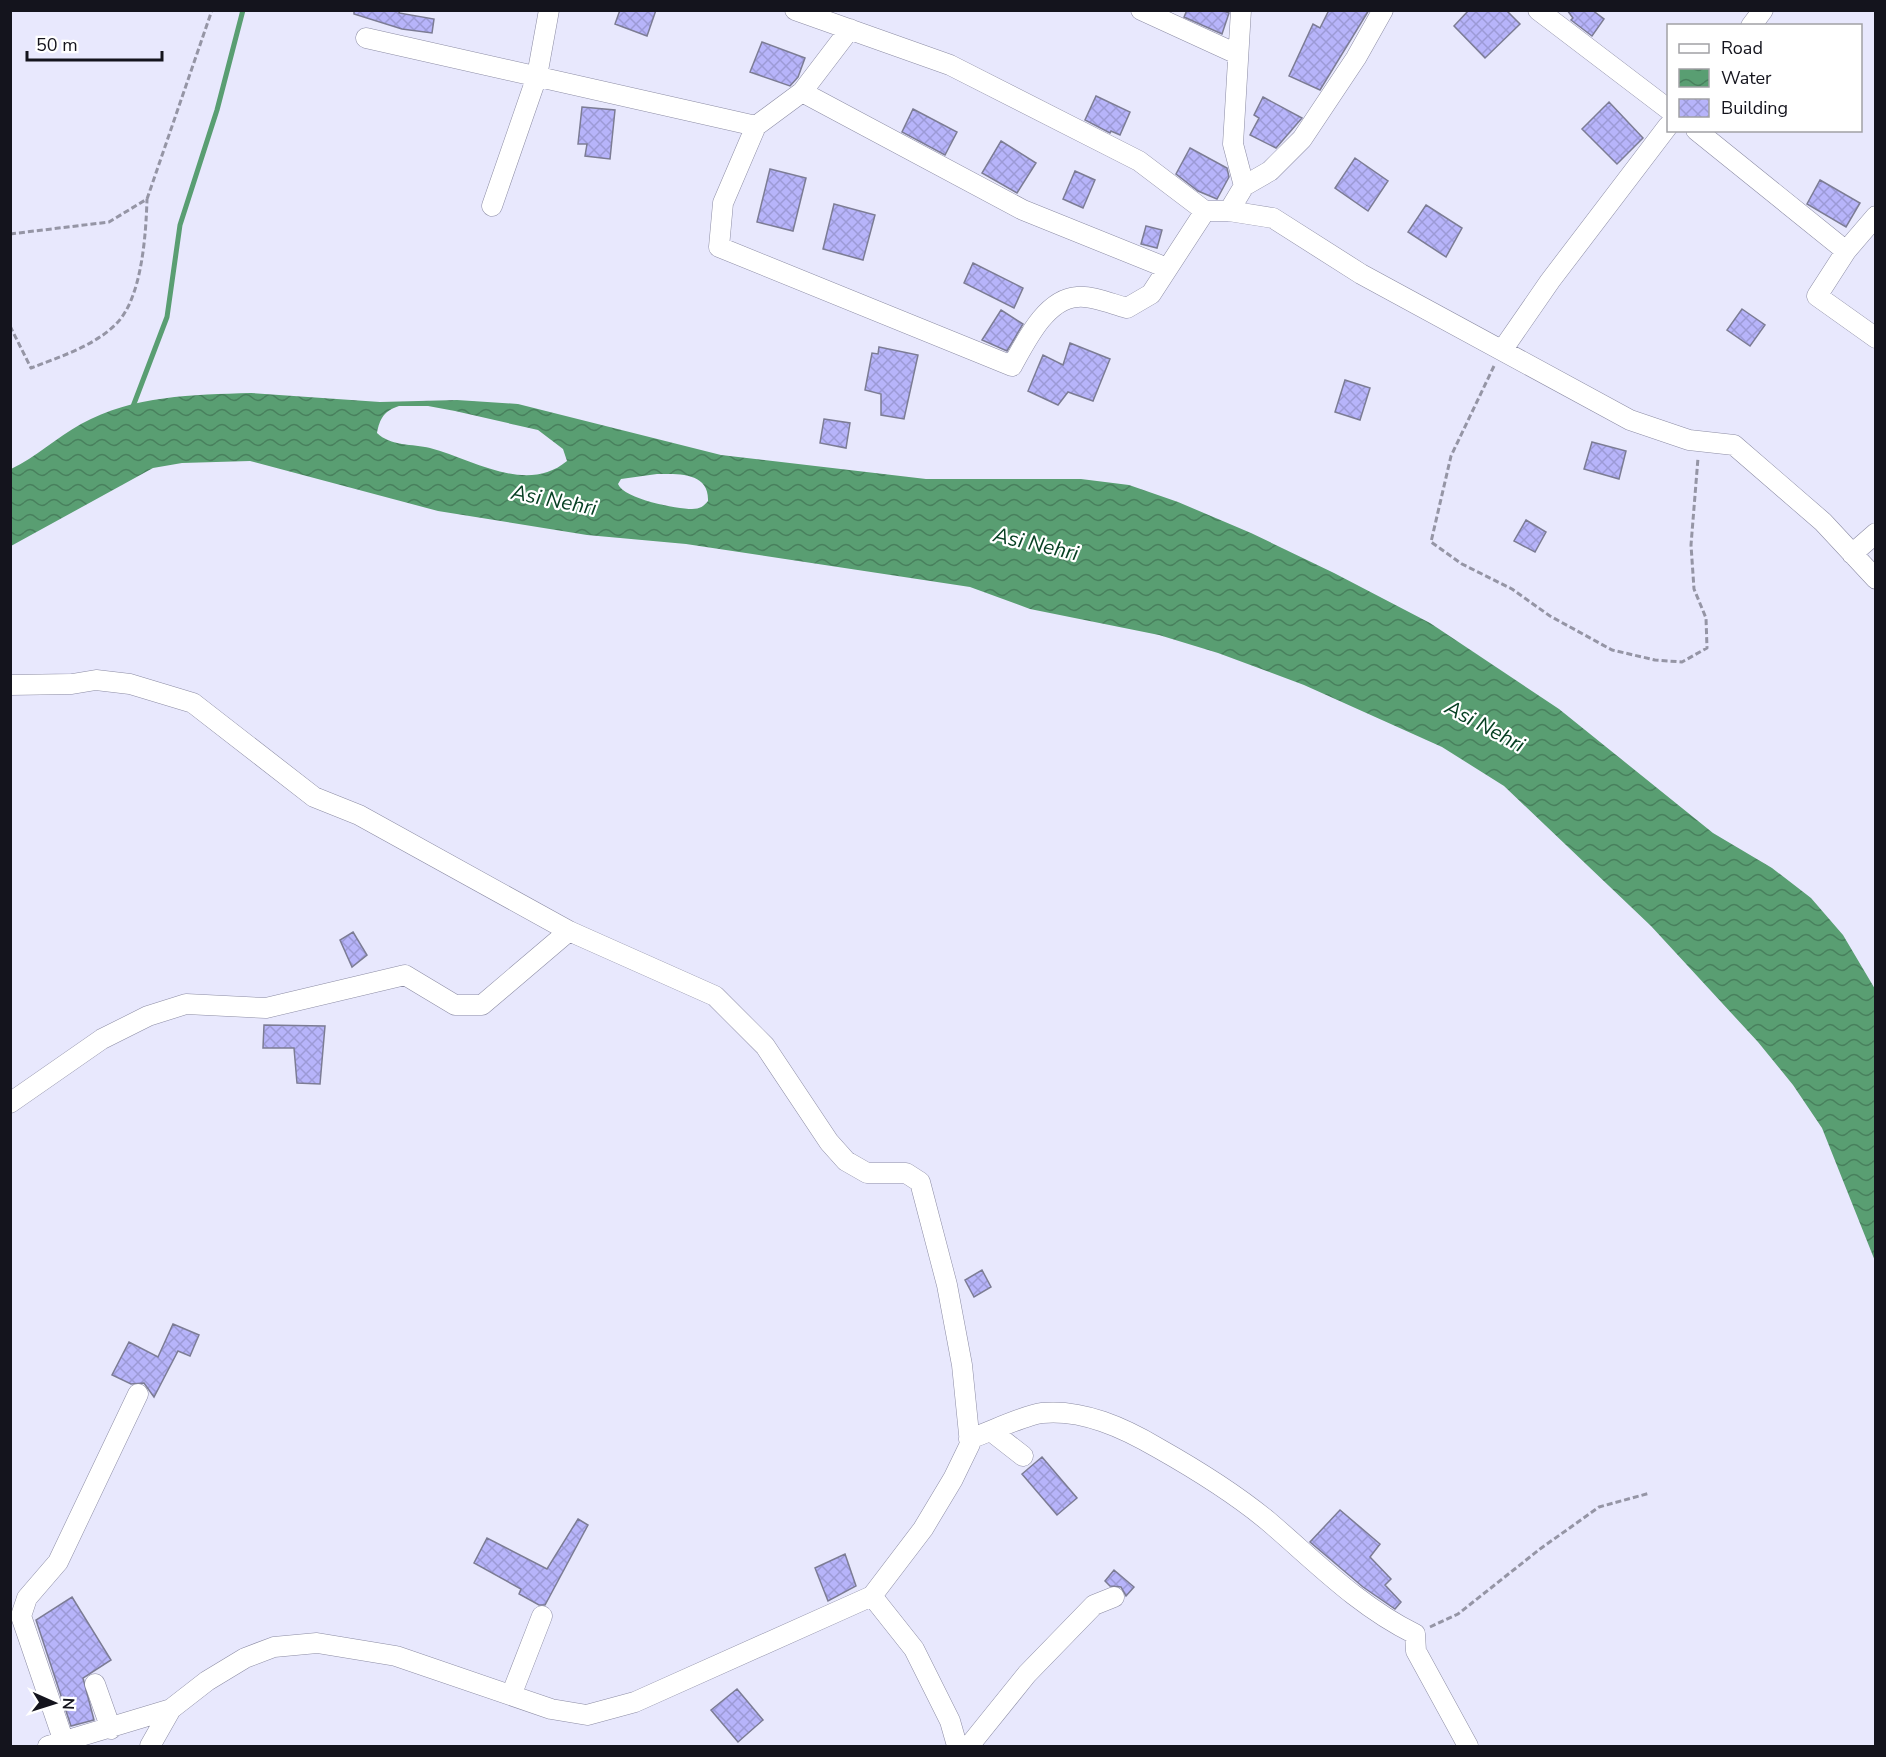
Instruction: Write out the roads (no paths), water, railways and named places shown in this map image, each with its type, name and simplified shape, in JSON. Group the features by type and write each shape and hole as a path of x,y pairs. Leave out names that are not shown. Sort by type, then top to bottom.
{"street":[{"path":"492,206 537,76 549,10"},
{"path":"795,10 825,14 850,29 950,64 1139,161 1204,211 1229,211 1273,218 1361,274 1503,349 1630,420 1698,441 1734,445 1783,485 1875,579"},
{"path":"1141,10 1237,54"},
{"path":"1241,10 1233,144 1244,186"},
{"path":"1229,211 1244,186 1270,171 1302,139 1356,58 1383,10"},
{"path":"1538,10 1667,108"},
{"path":"1752,24 1763,10"},
{"path":"850,29 802,92 756,126 723,203 720,247 1012,366 1028,338 1059,301 1078,296 1127,308 1151,294 1204,211"},
{"path":"366,38 756,126"},
{"path":"802,92 1023,210 1167,268"},
{"path":"1503,349 1550,281 1667,127"},
{"path":"1698,132 1846,252"},
{"path":"1875,216 1846,252 1817,296 1875,338"},
{"path":"1852,554 1875,533"},
{"path":"10,685 72,684 96,680 130,684 193,703 314,797 359,815 569,931 715,996 765,1046 829,1142 846,1161 867,1173 906,1173 920,1182 947,1285 962,1365 969,1439 956,1473 923,1529 872,1596 635,1702 587,1715 551,1709 512,1693 396,1656 317,1643 274,1647 245,1658 207,1681 171,1709 56,1744 21,1616 27,1598 58,1562 138,1394"},
{"path":"10,1103 102,1039 148,1016 186,1004 266,1008 405,975 455,1005 482,1005 569,931"},
{"path":"969,1439 1041,1413 1089,1417 1121,1427 1216,1480 1267,1520 1349,1594 1415,1634 1416,1651 1468,1746"},
{"path":"992,1431 1023,1456"},
{"path":"872,1596 914,1649 950,1721 956,1742 962,1746"},
{"path":"969,1746 1027,1674 1087,1612 1094,1605 1114,1597"},
{"path":"512,1693 542,1616"},
{"path":"95,1683 111,1729"},
{"path":"150,1746 171,1709"}],"water":[{"name":"Asi Nehri","path":"251,393 380,402 457,400 518,404 721,455 926,479 1081,479 1129,485 1178,502 1251,533 1430,623 1559,709 1713,833 1772,868 1811,898 1843,935 1875,989 1875,1261 1822,1128 1793,1085 1758,1042 1651,926 1504,786 1442,747 1304,685 1218,653 1159,635 1030,609 970,587 686,544 587,535 438,511 250,461 182,463 153,468 11,546 11,469 63,435 101,414 143,402 185,396","holes":["399,406 428,406 538,430 563,449 567,461 551,471 534,475 517,475 481,466 430,448 388,440 377,433 380,423 386,413","657,474 683,475 698,480 704,485 708,501 703,506 692,509 675,507 640,499 622,489 618,484 621,479"]}],"waterway":[{"path":"132,409 167,317 180,225 217,110 243,10"}]}
